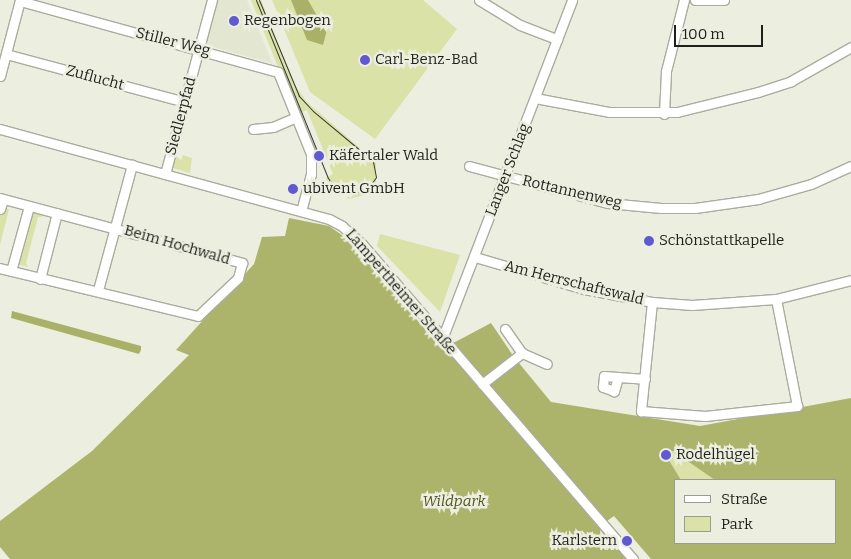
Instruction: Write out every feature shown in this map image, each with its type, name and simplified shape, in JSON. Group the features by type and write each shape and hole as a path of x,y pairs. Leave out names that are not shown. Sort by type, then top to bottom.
{"street":[{"name":"Stiller Weg","path":"20,0 278,72 313,165 302,211"},
{"path":"0,76 20,0"},
{"name":"Siedlerpfad","path":"165,174 212,0"},
{"path":"479,0 520,25 557,39"},
{"name":"Langer Schlag","path":"442,339 572,0"},
{"path":"664,114 666,71 684,0"},
{"path":"695,0 724,0"},
{"path":"535,98 606,112 664,114 758,92 826,64 851,47"},
{"name":"Zuflucht","path":"6,54 185,102"},
{"path":"252,129 273,127 296,117"},
{"name":"Lampertheimer Straße","path":"0,129 302,211 329,219 351,232 633,559"},
{"name":"Beim Hochwald","path":"114,228 242,263 238,278 198,316 98,290 114,228 132,164"},
{"name":"Rottannenweg","path":"468,166 608,203 694,208 758,200 811,184 851,166"},
{"path":"0,208 2,198 114,228"},
{"path":"11,271 29,206"},
{"path":"40,279 58,214"},
{"name":"Am Herrschaftswald","path":"475,257 584,289 652,302 726,304 776,299 851,280"},
{"path":"0,268 81,290 98,290"},
{"path":"652,302 641,411 705,416 798,406 776,299"},
{"path":"505,329 522,353 547,364"},
{"path":"482,384 522,353"},
{"path":"618,377 645,379"}],"shaded area":[{"name":"Regenbogen","path":"218,0 247,0 272,63 206,45"},
{"path":"291,0 308,0 316,14 328,26 323,45 307,40"},
{"path":"12,311 141,346 141,350 139,354 11,318"}],"green space":[{"path":"251,0 261,0 295,85 307,102 376,162 376,183 364,195 349,199 330,187 326,178 333,174 307,110 297,114"},
{"name":"Carl-Benz-Bad","path":"272,0 423,0 457,29 375,139 310,92"},
{"path":"173,154 181,160 183,155 192,158 190,173 170,167"},
{"path":"2,207 9,209 0,245 0,215"},
{"path":"32,211 43,214 42,217 38,217 26,263 28,267 17,264"},
{"name":"Wildpark","path":"289,218 329,226 349,240 442,349 491,323 514,357 551,402 700,426 851,398 851,559 651,559 614,516 604,523 633,559 10,559 0,547 0,521 92,451 189,355 176,350 254,264 262,237 285,236"},
{"path":"380,234 460,255 440,312 377,246"},
{"path":"673,451 711,475 714,479 680,479 667,457"}],"tram line":[{"path":"256,0 328,178 335,188 345,194 366,191 376,177 373,161 313,111 299,96 259,0"}],"place":[{"name":"Regenbogen","path":"234,21"},
{"name":"Carl-Benz-Bad","path":"365,60"},
{"name":"Käfertaler Wald","path":"319,156"},
{"name":"ubivent GmbH","path":"293,189"},
{"name":"Schönstattkapelle","path":"649,241"},
{"name":"Rodelhügel","path":"666,455"},
{"name":"Karlstern","path":"627,541"}]}
